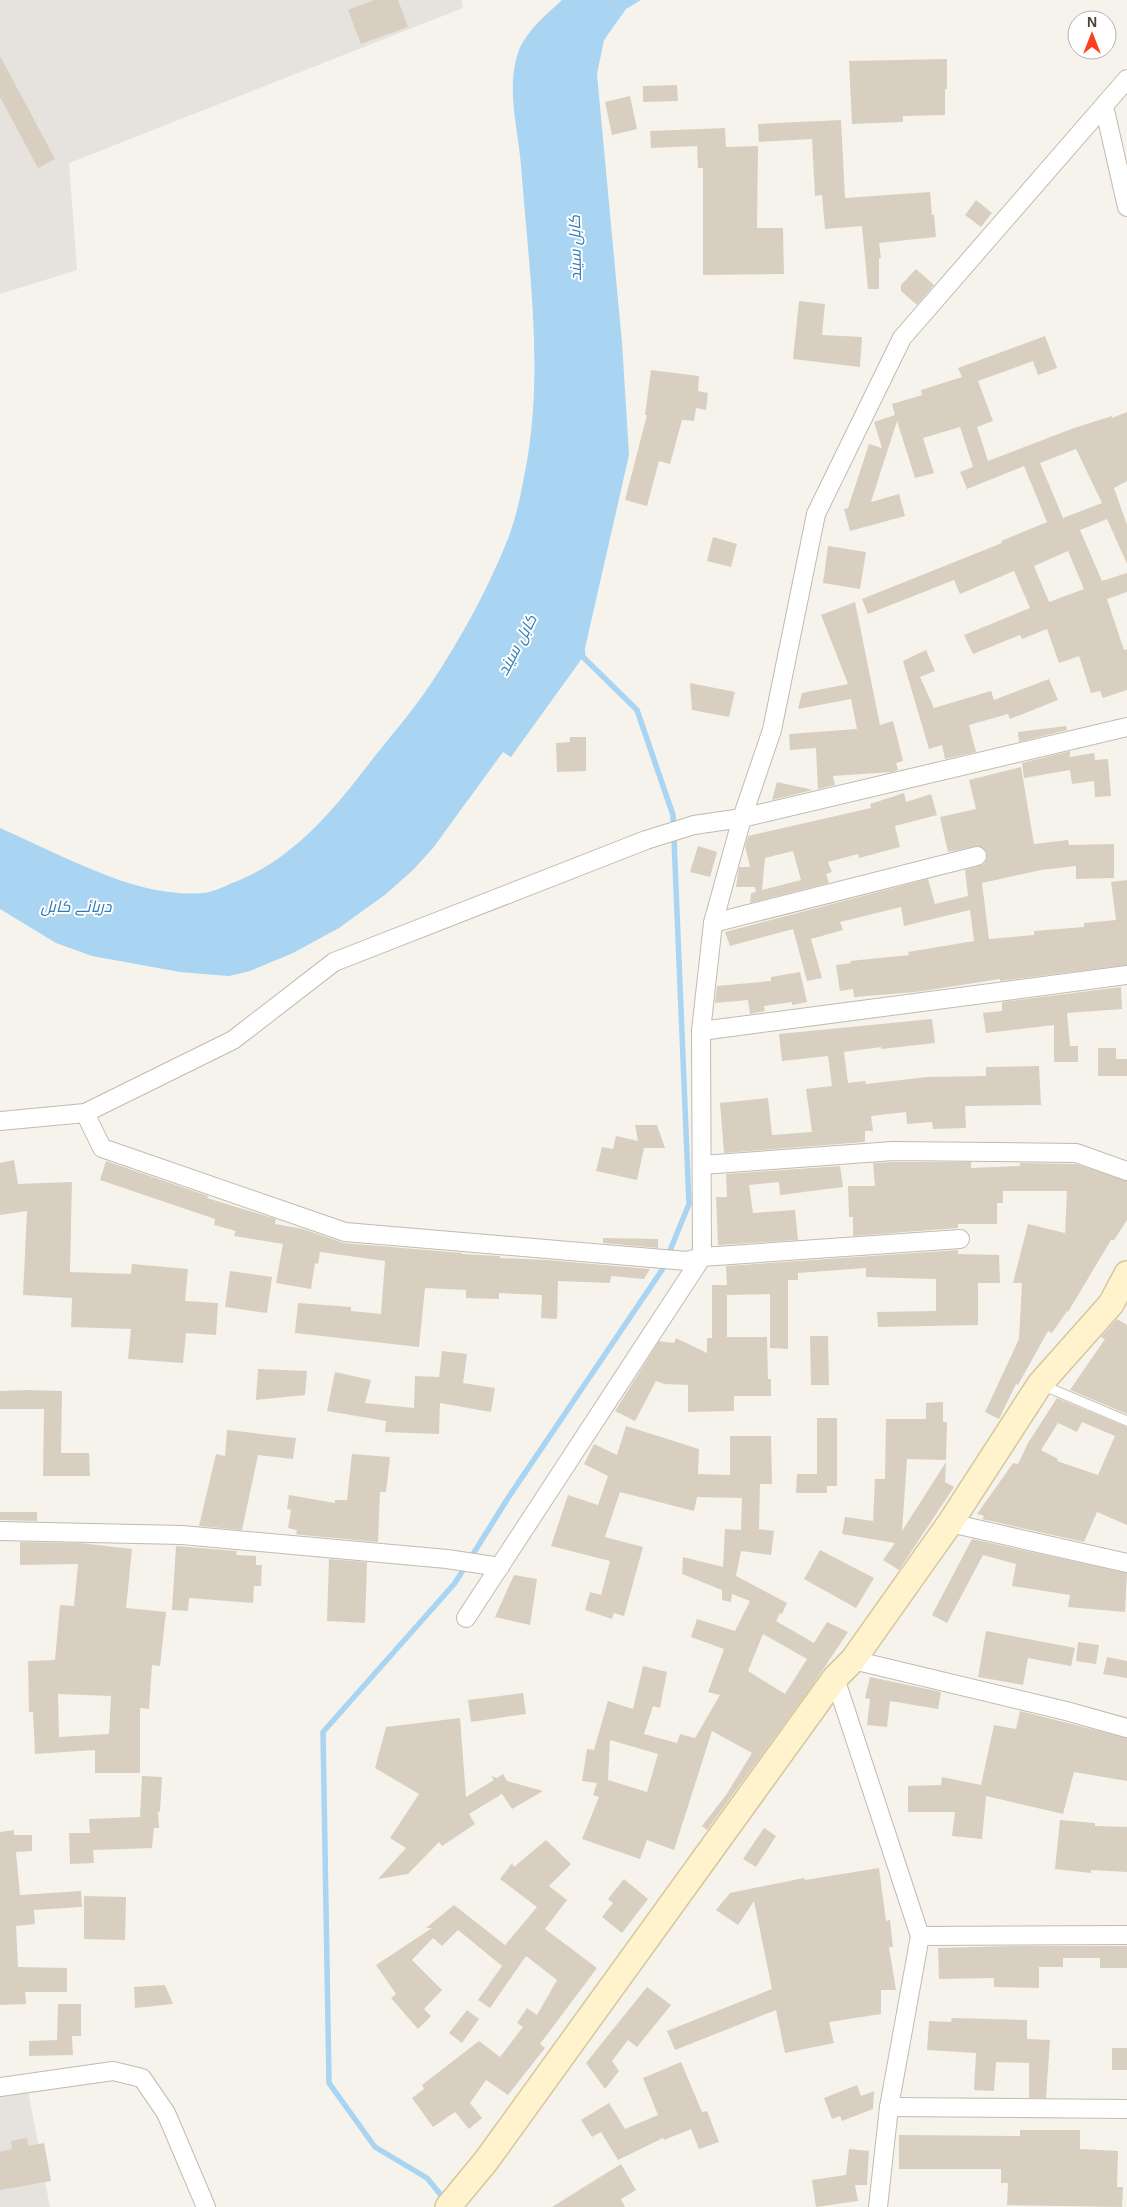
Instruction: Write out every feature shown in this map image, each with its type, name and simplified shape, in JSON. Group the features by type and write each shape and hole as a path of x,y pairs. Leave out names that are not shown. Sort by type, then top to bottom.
{"street":[{"path":"466,1618 695,1259 702,1165 701,1031 713,923 742,818 772,730 816,514 902,338 1127,79"},
{"path":"1104,106 1127,207"},
{"path":"0,1121 85,1113 233,1040 334,962 646,840 694,825 742,818 1127,727"},
{"path":"713,923 977,856"},
{"path":"701,1031 1127,975"},
{"path":"85,1113 102,1148 345,1232 661,1259 695,1259 960,1239"},
{"path":"702,1165 893,1151 1076,1153 1127,1171"},
{"path":"448,2207 486,2161 835,1678 853,1660 950,1523 1040,1384 1119,1306 1127,1274"},
{"path":"950,1523 1127,1563"},
{"path":"0,1531 182,1535 447,1559 500,1567"},
{"path":"853,1660 1066,1711 1127,1728"},
{"path":"835,1678 920,1936 888,2107 878,2207"},
{"path":"920,1936 1127,1935"},
{"path":"0,2087 113,2071 142,2078 166,2113 206,2207"},
{"path":"888,2107 1127,2109"}],"lane":[{"path":"1040,1384 1127,1420"}],"shaded area":[{"path":"0,0 462,0 463,8 69,163 77,270 0,294"},
{"path":"28,2090 50,2207 0,2207 0,2096"}],"water":[{"path":"562,0 641,0 626,9 604,40 597,74 622,343 629,455 583,657 511,757 503,752 433,848 413,870 386,894 339,928 293,953 250,971 229,976 180,972 92,956 56,943 0,909 0,828 106,875 153,889 188,894 209,892 253,874 291,849 339,801 423,695 452,651 472,615 499,560 514,520 528,455 532,419 534,383 533,310 521,165 514,109 513,80 515,66 521,45 537,24"}],"building":[{"path":"374,0 398,0 408,27 361,44 348,10"},
{"path":"0,56 55,159 38,168 0,97"},
{"path":"947,59 945,115 903,116 903,122 852,124 849,61"},
{"path":"677,85 678,101 643,102 643,86"},
{"path":"630,96 637,129 612,135 605,102"},
{"path":"841,120 845,198 930,192 936,237 879,243 881,258 879,258 879,289 868,289 862,226 825,229 822,195 815,196 812,139 759,142 758,124"},
{"path":"725,128 726,147 758,146 757,228 783,228 784,274 703,275 703,168 698,168 697,146 651,148 650,131"},
{"path":"976,200 992,213 981,227 965,215"},
{"path":"916,269 934,285 917,305 901,291 901,285"},
{"path":"799,301 825,304 822,335 862,337 860,367 793,359"},
{"path":"1045,336 1057,368 1038,375 1033,361 978,381 993,421 977,427 988,461 1074,428 1127,412 1127,481 1114,488 1127,525 1127,564 1107,519 1080,530 1102,581 1127,573 1127,592 1107,599 1124,650 1127,649 1127,690 1103,698 1100,691 1091,693 1079,656 1059,663 1047,629 1022,639 1020,635 973,654 964,635 1030,608 1014,571 960,594 954,580 868,614 862,599 1002,543 1001,541 1047,522 1024,466 967,489 960,472 973,467 960,427 923,438 934,473 915,478 897,421 871,502 899,494 905,516 850,531 844,509 848,508 869,444 882,448 874,422 895,415 892,404 922,395 921,390 962,377 958,368","holes":["1076,449 1102,503 1063,518 1040,463","1068,551 1084,589 1049,602 1034,566"]},
{"path":"651,370 699,376 698,391 708,393 706,410 696,408 694,421 682,420 670,464 659,461 647,506 625,500 647,415 645,415"},
{"path":"713,537 737,544 731,567 707,561"},
{"path":"828,546 866,552 860,589 823,583"},
{"path":"855,602 880,725 893,721 903,761 896,763 898,770 892,772 833,776 835,785 818,789 816,748 790,750 789,734 857,729 851,699 798,709 802,693 848,684 821,615"},
{"path":"926,650 935,671 920,677 934,708 991,691 994,700 1049,679 1058,700 1010,719 1008,714 969,725 976,752 945,759 942,745 929,749 903,661"},
{"path":"690,683 735,692 729,717 692,710"},
{"path":"1066,726 1067,730 1019,742 1018,732"},
{"path":"570,737 586,737 586,771 557,772 556,743 570,742"},
{"path":"1070,751 1070,757 1094,753 1095,760 1108,759 1111,796 1095,797 1094,781 1072,784 1070,770 1024,778 1022,763"},
{"path":"1021,767 1034,844 1068,840 1069,845 1114,844 1114,878 1076,879 1076,866 1041,870 982,883 989,939 1034,935 1034,931 1084,927 1084,923 1116,920 1111,882 1127,880 1127,965 1000,981 1000,979 916,992 854,997 853,989 840,991 836,965 851,963 850,961 909,955 908,952 974,941 970,910 904,926 901,907 840,922 843,930 811,939 822,978 807,981 793,929 730,946 725,932 928,879 935,904 968,896 965,870 984,864 987,859 987,853 979,846 948,852 940,817 976,809 969,780"},
{"path":"777,782 813,790 772,800"},
{"path":"904,793 906,802 931,794 937,815 895,826 900,847 859,858 858,854 828,862 832,872 826,874 829,883 750,903 751,893 756,892 755,887 736,887 739,867 750,867 745,846 748,836 871,808 870,804","holes":["793,851 801,880 762,890 765,858"]},
{"path":"698,846 717,852 710,877 690,872"},
{"path":"800,972 807,1002 792,1005 792,1002 764,1006 765,1011 750,1014 748,1000 715,1003 717,986 771,981 771,977"},
{"path":"1121,987 1122,1009 1067,1013 1070,1046 1078,1046 1078,1062 1054,1062 1054,1025 986,1033 983,1013 1002,1011 1002,1002"},
{"path":"932,1019 935,1043 844,1052 848,1083 865,1081 866,1084 927,1077 986,1076 986,1067 1039,1066 1041,1105 965,1106 966,1128 933,1129 932,1122 907,1124 906,1112 871,1116 873,1131 865,1131 865,1142 724,1153 720,1103 768,1098 772,1135 812,1132 806,1089 832,1086 828,1056 782,1061 779,1034"},
{"path":"1098,1048 1116,1048 1116,1059 1127,1059 1127,1076 1098,1076"},
{"path":"635,1125 657,1125 665,1148 644,1148 637,1180 596,1171 602,1147 613,1149 616,1136 638,1141"},
{"path":"14,1160 18,1184 72,1182 70,1272 131,1274 132,1264 188,1269 185,1301 218,1303 216,1335 186,1333 183,1363 128,1359 131,1329 71,1327 72,1298 23,1295 27,1211 0,1215 0,1163"},
{"path":"106,1161 208,1196 207,1198 276,1219 275,1224 303,1229 344,1243 500,1256 500,1258 650,1269 644,1279 611,1276 610,1283 558,1281 557,1319 541,1318 542,1295 499,1293 499,1299 466,1298 466,1290 425,1288 419,1347 295,1333 298,1303 351,1307 351,1311 381,1314 385,1261 320,1252 318,1264 315,1263 311,1289 276,1283 283,1244 234,1236 236,1231 214,1225 215,1219 100,1180"},
{"path":"971,1162 971,1168 1020,1166 1020,1163 1076,1164 1127,1181 1127,1220 1114,1240 1111,1240 1068,1312 1052,1333 1048,1331 1018,1385 1016,1384 999,1419 985,1412 1019,1339 1022,1283 1013,1283 1028,1224 1065,1233 1067,1191 1003,1191 1003,1203 997,1203 997,1224 958,1224 958,1228 853,1236 853,1217 849,1217 848,1186 875,1186 873,1163"},
{"path":"840,1166 843,1187 780,1195 779,1182 749,1185 753,1213 795,1210 798,1240 718,1245 716,1197 727,1197 726,1174"},
{"path":"603,1238 658,1239 658,1248 603,1243"},
{"path":"958,1250 958,1254 999,1255 1000,1283 978,1283 978,1325 878,1327 877,1312 936,1311 936,1279 866,1277 866,1268 798,1273 798,1280 788,1280 788,1349 770,1348 770,1294 727,1295 727,1337 767,1337 768,1379 771,1379 771,1396 734,1396 734,1411 688,1412 688,1385 664,1384 656,1381 635,1421 615,1411 659,1341 674,1343 676,1338 707,1353 707,1338 712,1338 712,1285 727,1285 726,1266"},
{"path":"230,1271 272,1277 267,1313 225,1307"},
{"path":"1117,1319 1127,1325 1127,1414 1070,1390 1105,1339 1101,1337"},
{"path":"810,1336 828,1336 829,1385 811,1385"},
{"path":"442,1351 467,1354 463,1383 495,1388 491,1412 440,1403 439,1434 385,1432 386,1421 327,1411 335,1372 371,1380 365,1403 414,1408 415,1376 439,1377"},
{"path":"258,1369 307,1371 305,1395 256,1400"},
{"path":"0,1391 62,1391 61,1453 89,1453 90,1476 43,1476 44,1409 0,1409"},
{"path":"1057,1398 1127,1427 1127,1525 1097,1512 1084,1542 982,1519 984,1516 977,1514 1013,1463 1018,1464 1028,1443","holes":["1082,1422 1115,1436 1098,1475 1057,1461 1058,1459 1041,1450 1058,1423 1077,1432"]},
{"path":"943,1402 943,1422 947,1422 946,1460 907,1459 902,1531 946,1462 945,1482 954,1487 899,1570 883,1560 895,1543 842,1534 845,1517 873,1521 875,1479 885,1479 886,1419 926,1419 926,1403"},
{"path":"817,1418 837,1418 837,1486 827,1486 827,1493 796,1493 797,1474 817,1474"},
{"path":"626,1426 699,1449 698,1474 730,1475 730,1436 771,1436 772,1484 760,1484 759,1529 774,1531 771,1555 741,1551 736,1576 787,1603 776,1621 814,1643 827,1622 848,1632 812,1686 707,1830 702,1826 726,1795 752,1753 712,1731 674,1850 647,1840 640,1859 582,1839 599,1797 593,1795 597,1783 582,1781 587,1749 594,1750 608,1701 633,1709 643,1666 667,1672 660,1708 653,1706 644,1734 677,1743 680,1734 695,1738 720,1695 708,1692 724,1649 691,1637 697,1619 735,1631 750,1601 732,1594 731,1602 722,1600 722,1590 682,1574 683,1557 723,1567 725,1529 741,1530 742,1498 697,1497 694,1511 620,1492 605,1537 643,1547 624,1616 614,1613 612,1619 585,1610 590,1592 601,1595 610,1561 551,1546 568,1495 598,1505 608,1476 584,1464 594,1444 617,1455","holes":["763,1634 807,1659 785,1694 748,1671","610,1740 658,1754 647,1792 608,1780"]},
{"path":"227,1430 296,1438 293,1459 258,1455 242,1530 199,1526 216,1454 225,1456"},
{"path":"352,1454 390,1457 386,1492 380,1492 378,1542 302,1535 296,1534 297,1530 288,1528 291,1510 287,1509 289,1495 335,1503 335,1500 347,1500"},
{"path":"0,1512 37,1512 37,1521 0,1520"},
{"path":"972,1539 1127,1573 1125,1612 1068,1607 1070,1595 1012,1586 1016,1564 983,1555 947,1623 932,1615"},
{"path":"20,1542 80,1543 132,1549 126,1608 166,1612 160,1666 152,1665 149,1709 140,1708 140,1773 95,1773 95,1750 35,1754 33,1712 29,1712 28,1661 55,1660 60,1605 74,1606 78,1564 20,1565","holes":["58,1694 111,1696 109,1734 59,1737"]},
{"path":"176,1546 237,1551 236,1555 256,1556 256,1565 262,1565 261,1586 254,1586 253,1603 189,1598 188,1611 172,1610"},
{"path":"820,1550 874,1578 856,1608 804,1579"},
{"path":"329,1559 367,1562 365,1623 327,1621"},
{"path":"514,1575 537,1579 530,1625 495,1617"},
{"path":"986,1631 1075,1648 1071,1666 1028,1658 1023,1685 978,1677"},
{"path":"1078,1642 1099,1645 1096,1664 1076,1661"},
{"path":"1107,1657 1127,1661 1127,1678 1103,1674"},
{"path":"870,1677 941,1692 938,1709 890,1701 887,1727 867,1725 870,1699 865,1698"},
{"path":"523,1693 526,1714 471,1722 468,1700"},
{"path":"1020,1711 1127,1738 1127,1781 1074,1772 1063,1814 986,1796 982,1839 952,1836 955,1812 908,1812 908,1786 941,1785 942,1777 981,1785 994,1725 1016,1729"},
{"path":"460,1718 466,1797 494,1780 491,1776 497,1778 503,1774 507,1781 543,1791 512,1809 502,1794 469,1814 475,1824 442,1846 439,1842 408,1874 378,1879 406,1848 390,1838 419,1794 375,1768 386,1727"},
{"path":"142,1776 162,1777 160,1812 158,1811 159,1828 154,1828 152,1848 93,1850 94,1863 70,1864 69,1833 90,1833 89,1819 140,1817"},
{"path":"1060,1820 1095,1823 1095,1826 1127,1827 1127,1872 1091,1870 1091,1873 1055,1869"},
{"path":"764,1828 776,1836 756,1867 743,1859"},
{"path":"14,1830 14,1835 32,1835 32,1851 16,1852 20,1895 81,1891 82,1907 34,1910 35,1924 16,1926 18,1967 67,1968 67,1992 25,1992 26,2004 0,2005 0,1832"},
{"path":"546,1840 571,1864 549,1886 567,1900 545,1929 597,1968 540,2044 545,2048 508,2095 486,2080 470,2103 482,2118 469,2129 455,2112 433,2127 412,2098 424,2089 422,2085 479,2041 500,2057 523,2027 517,2023 527,2008 537,2015 557,1980 526,1956 490,2008 478,2000 502,1966 458,1930 442,1946 433,1938 412,1960 442,1990 424,2009 431,2016 418,2029 391,1998 396,1994 376,1965 432,1928 426,1928 454,1905 505,1945 537,1907 500,1879 512,1863 514,1867"},
{"path":"879,1868 886,1921 890,1920 893,1947 889,1947 896,1990 881,1990 881,2014 829,2022 834,2043 785,2053 776,2010 675,2050 667,2031 772,1989 754,1901 738,1925 716,1910 730,1893 804,1878 805,1880"},
{"path":"624,1879 648,1899 622,1933 602,1917 613,1903 608,1899"},
{"path":"84,1896 126,1897 125,1940 84,1939"},
{"path":"1127,1946 1127,1968 1100,1968 1100,1958 1063,1958 1063,1967 1039,1967 1039,1988 994,1987 994,1978 939,1979 938,1948"},
{"path":"165,1985 173,2004 135,2008 134,1987"},
{"path":"647,1987 671,2005 637,2047 628,2040 612,2061 619,2071 605,2089 586,2063"},
{"path":"58,2004 81,2004 81,2036 72,2036 73,2055 29,2056 29,2041 57,2040"},
{"path":"467,2010 479,2019 462,2043 449,2033"},
{"path":"952,2018 1027,2020 1027,2039 1050,2040 1046,2098 1029,2098 1029,2063 996,2062 994,2091 974,2090 976,2053 927,2050 929,2021 951,2022"},
{"path":"1112,2048 1127,2048 1127,2070 1112,2070"},
{"path":"681,2062 702,2112 707,2111 719,2142 699,2149 691,2129 664,2140 663,2138 618,2160 601,2132 592,2137 581,2120 609,2103 625,2129 658,2115 643,2078"},
{"path":"857,2085 861,2096 874,2091 873,2109 842,2121 840,2116 832,2119 824,2098"},
{"path":"1020,2130 1080,2130 1080,2149 1118,2151 1117,2187 1123,2187 1122,2207 1007,2205 1008,2183 1001,2183 1001,2169 899,2169 899,2135 1020,2136"},
{"path":"27,2138 28,2146 44,2143 51,2181 0,2190 0,2152 12,2149 11,2141"},
{"path":"849,2149 869,2151 867,2185 855,2185 858,2201 816,2207 812,2180 846,2175"},
{"path":"621,2164 636,2190 621,2199 625,2207 552,2207"}],"waterway":[{"path":"445,2200 427,2178 375,2147 329,2083 323,1732 455,1583 508,1498 662,1270 689,1204 673,815 637,710 583,657 582,651"}],"water label":[{"name":"کابل سيند","path":"575,248"},
{"name":"کابل سيند","path":"517,645"},
{"name":"دریائے کابل","path":"76,906"}]}
